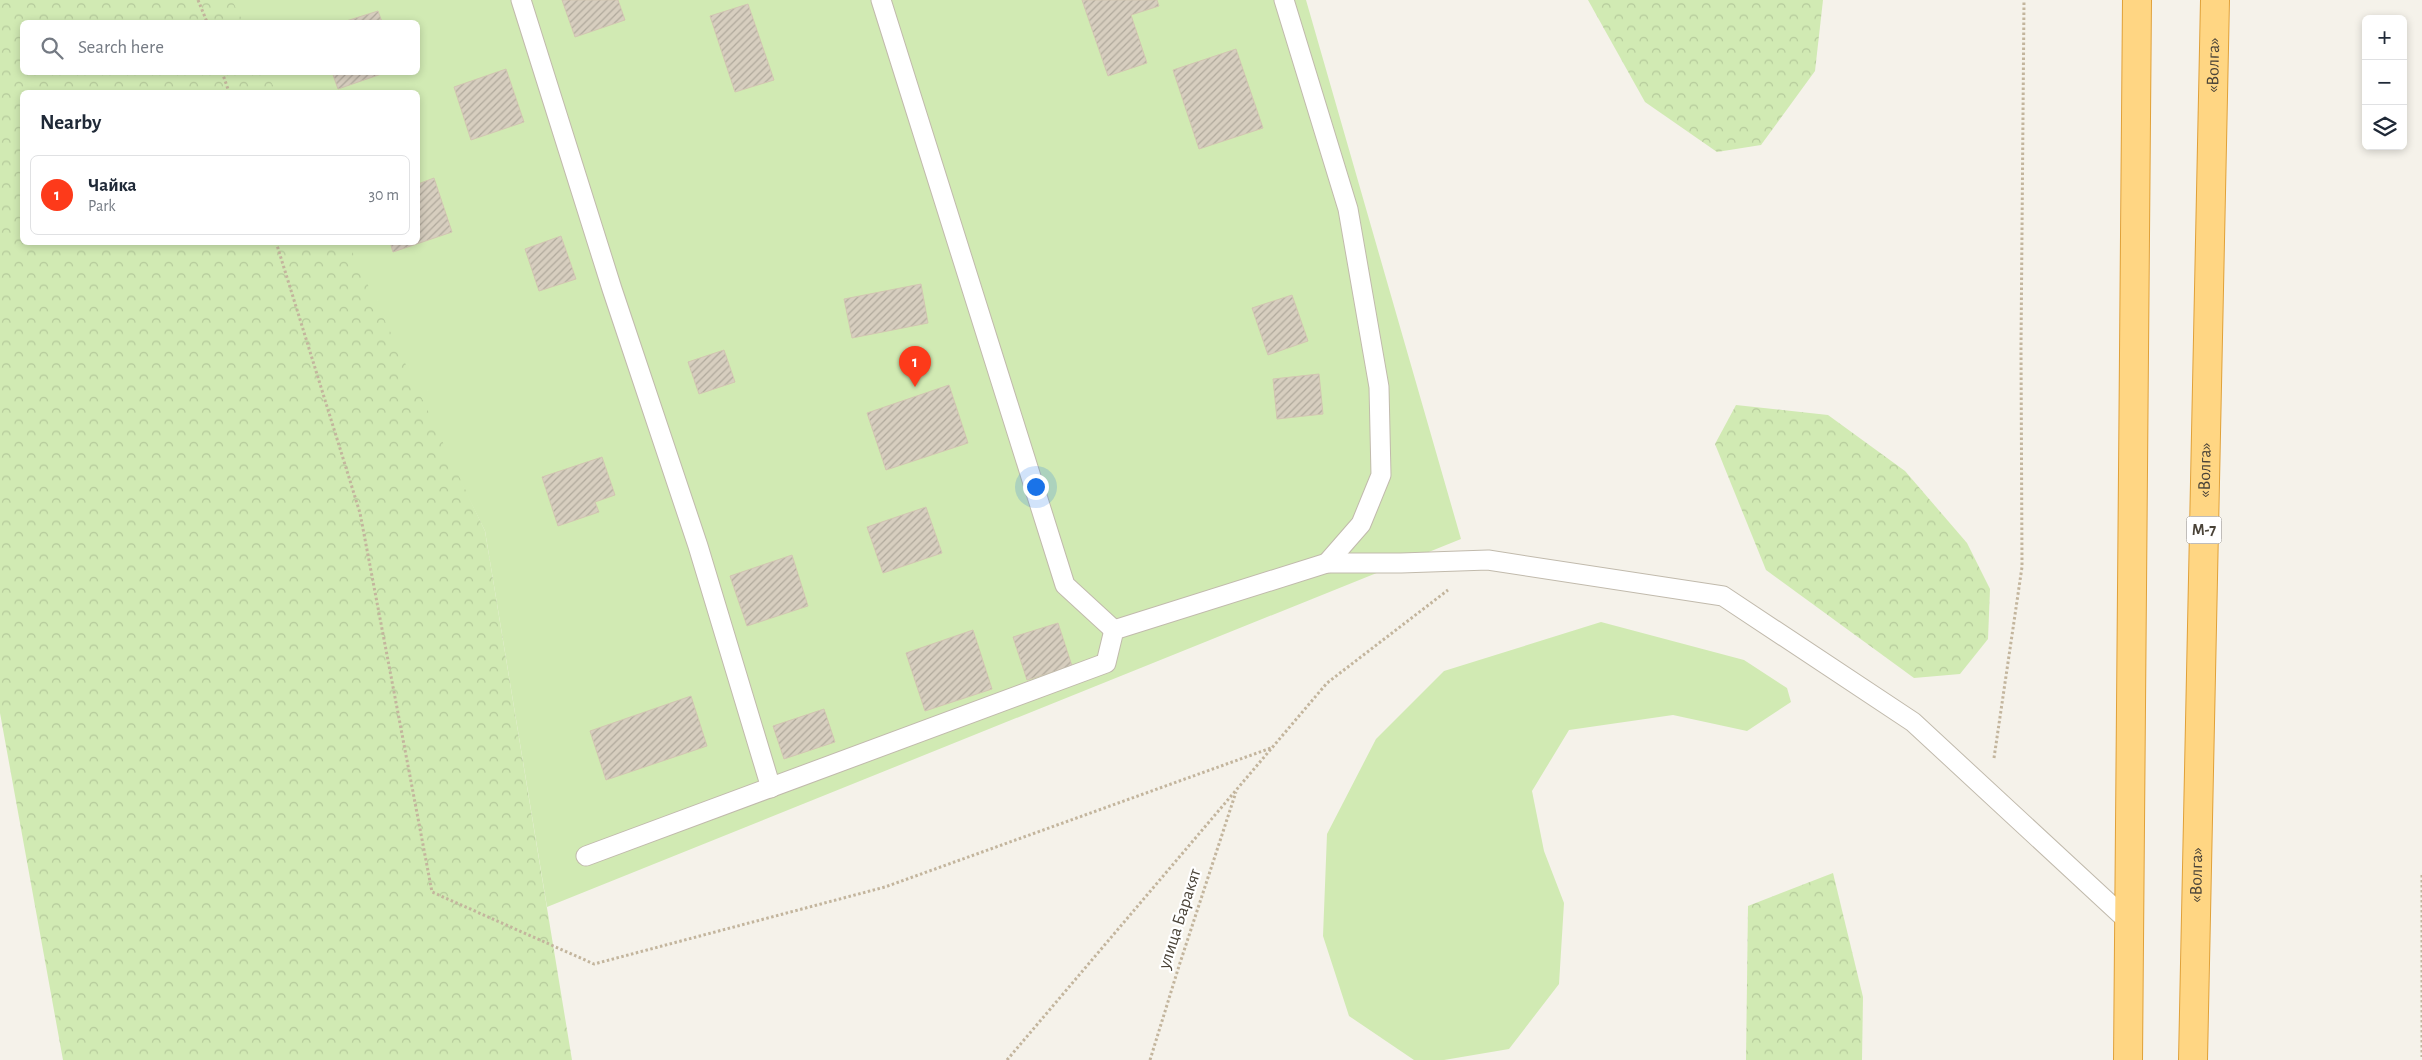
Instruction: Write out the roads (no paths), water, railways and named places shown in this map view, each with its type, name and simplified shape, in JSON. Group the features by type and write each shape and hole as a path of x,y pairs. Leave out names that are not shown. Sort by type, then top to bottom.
{"highway":[{"path":"2128,1060 2138,0"},
{"name":"«Волга»","path":"2193,1060 2215,0"}],"lane":[{"path":"521,0 612,289 698,546 771,788"},
{"path":"881,0 1065,585 1114,630"},
{"path":"1284,0 1348,210 1379,387 1381,476 1361,524 1327,563"},
{"path":"1114,630 1327,563 1488,560 1723,596 1914,722 2128,922"},
{"path":"586,856 1106,662 1114,630"}],"place":[{"name":"Чайка","path":"915,387"}]}
